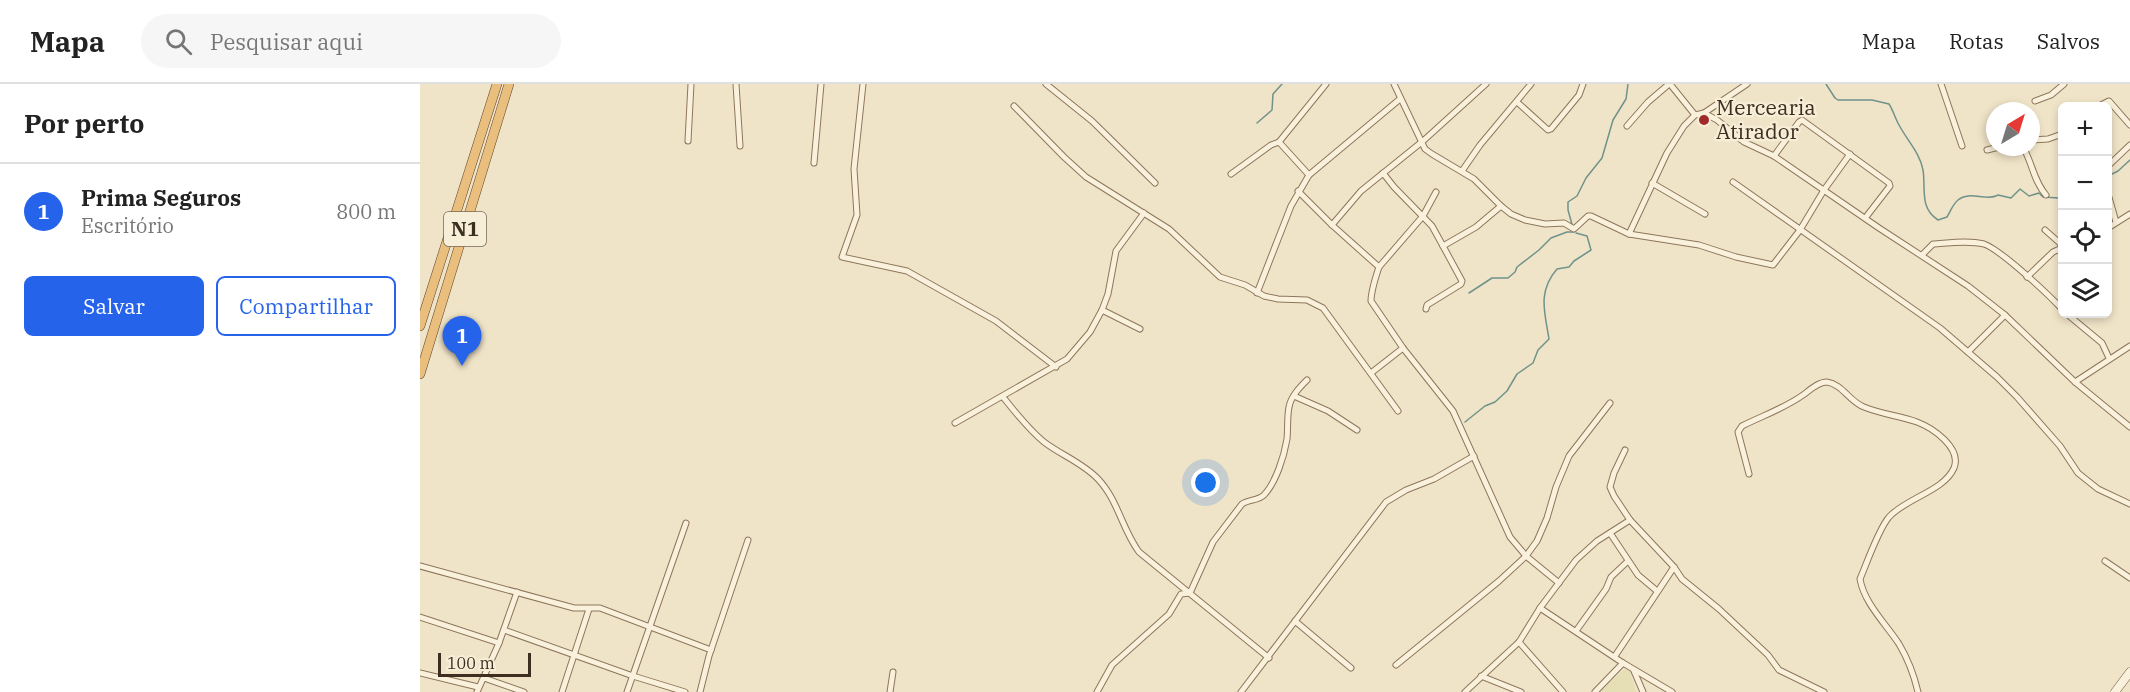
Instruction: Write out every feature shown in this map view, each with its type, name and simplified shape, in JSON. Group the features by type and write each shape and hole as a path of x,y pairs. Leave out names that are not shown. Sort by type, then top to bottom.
{"highway":[{"name":"N1","path":"420,326 497,84"},
{"name":"N1","path":"420,374 509,84"}],"main road":[{"path":"2115,692 2127,682 2130,672"}],"street":[{"path":"688,141 691,84"},
{"path":"736,84 740,146"},
{"path":"814,163 821,84"},
{"path":"862,84 854,169 857,215 842,257 907,271 996,321 1056,366"},
{"path":"1046,84 1092,121 1155,183"},
{"path":"1231,174 1271,145 1279,142 1326,84"},
{"path":"1394,84 1425,149 1474,179 1501,206 1525,220 1545,224 1564,223 1574,229 1588,216 1592,216 1629,234 1699,245 1736,257 1773,265 1800,230 1824,190 1850,154"},
{"path":"1332,225 1361,191 1423,141 1486,84"},
{"path":"1462,171 1480,145 1531,84"},
{"path":"1517,102 1548,130 1579,95 1583,84"},
{"path":"1627,126 1648,102 1669,84 1695,115"},
{"path":"1629,234 1652,183 1675,139 1689,119 1704,113 1747,84"},
{"path":"1941,84 1962,146"},
{"path":"2035,101 2051,95 2064,84"},
{"path":"1257,293 1298,191 1309,175 1400,99"},
{"path":"2112,104 2130,125"},
{"path":"1014,106 1086,177 1169,229 1220,277 1245,285 1257,293 1278,299 1308,300 1317,304 1327,312 1398,411"},
{"path":"1704,113 1717,120 1744,142 1774,156 1968,286 2005,315 2075,382 2129,424"},
{"path":"1774,156 1799,122 1803,120 1889,183 1890,186 1866,217"},
{"path":"2040,139 2058,135"},
{"path":"1279,142 1309,175"},
{"path":"2112,162 2130,146"},
{"path":"2028,156 2038,182 2046,195"},
{"path":"1383,173 1432,226 1462,281 1461,284 1427,305 1425,309"},
{"path":"1733,182 1905,302 1968,352 2017,398 2060,446 2078,473 2098,489 2130,504"},
{"path":"1652,183 1705,214"},
{"path":"1298,191 1379,267"},
{"path":"1436,192 1423,216 1379,267 1371,301 1403,348 1453,411 1510,537 1526,556 1559,583"},
{"path":"1443,246 1476,227 1501,206"},
{"path":"2112,208 2116,222"},
{"path":"955,423 1067,359 1090,332 1102,310 1108,294 1116,251 1144,213"},
{"path":"2112,225 2130,214"},
{"path":"2045,230 2058,243"},
{"path":"1922,255 1933,244 1981,243 2027,277 2058,305"},
{"path":"2027,277 2058,249"},
{"path":"1102,310 1140,329"},
{"path":"1968,352 2005,315"},
{"path":"2072,318 2102,343 2109,358"},
{"path":"2075,382 2130,346"},
{"path":"1371,373 1403,348"},
{"path":"1190,593 1213,542 1242,504 1261,497 1272,481 1284,452 1289,405 1307,380"},
{"path":"1749,474 1738,432 1742,426 1796,400 1818,384 1826,382 1843,390 1865,408 1919,423 1949,445 1955,455 1954,467 1937,486 1908,501 1887,519 1860,579 1867,598 1909,663 1918,692"},
{"path":"1294,396 1329,411 1357,430"},
{"path":"1003,397 1043,441 1098,478 1109,492 1130,540 1139,552 1269,658"},
{"path":"1396,666 1526,556 1537,541 1547,518 1556,486 1569,456 1610,403"},
{"path":"1625,450 1610,487 1630,520 1674,567 1682,579 1719,609 1768,655 1779,670 1824,692"},
{"path":"1241,692 1386,502 1406,490 1434,479 1474,456"},
{"path":"1465,692 1519,642 1540,608 1576,560 1597,541 1630,520"},
{"path":"627,692 686,523"},
{"path":"1610,533 1638,575 1657,591"},
{"path":"700,692 711,650 748,540"},
{"path":"1576,632 1606,589 1611,577 1628,561"},
{"path":"2105,561 2130,578"},
{"path":"420,566 574,608 600,608 711,650"},
{"path":"1615,656 1674,567"},
{"path":"420,673 477,690 500,643 517,592"},
{"path":"1097,692 1112,665 1169,614 1181,594 1190,593"},
{"path":"1540,608 1623,663 1672,692"},
{"path":"562,692 589,609"},
{"path":"420,617 500,643"},
{"path":"1295,621 1351,668"},
{"path":"504,630 685,692"},
{"path":"1519,642 1563,692"},
{"path":"1595,692 1623,663"},
{"path":"1634,669 1643,692"},
{"path":"890,692 893,672"},
{"path":"1481,676 1521,692"},
{"path":"484,678 524,692"}],"shaded area":[{"path":"1625,669 1630,672 1636,692 1598,692"}],"waterway":[{"path":"1257,123 1272,110 1273,94 1282,84"},
{"path":"1573,228 1568,202 1577,196 1586,178 1602,158 1613,120 1626,99 1628,84"},
{"path":"1826,84 1838,100 1872,100 1889,104 1919,158 1923,170 1926,204 1928,210 1938,220 1947,217 1956,202 1968,196 1993,197 1998,195 2011,198 2020,189 2029,196 2039,193 2043,197 2058,198"},
{"path":"2112,174 2130,160"},
{"path":"1469,293 1492,278 1508,278 1517,267 1551,238 1574,232"},
{"path":"1465,422 1507,391 1517,374 1533,363 1538,350 1549,339 1544,311 1547,286 1557,269 1569,267 1591,250 1587,236 1576,233"}],"place":[{"name":"Mercearia Atirador","path":"1704,120"},
{"name":"Prima Seguros","path":"462,366"}]}
